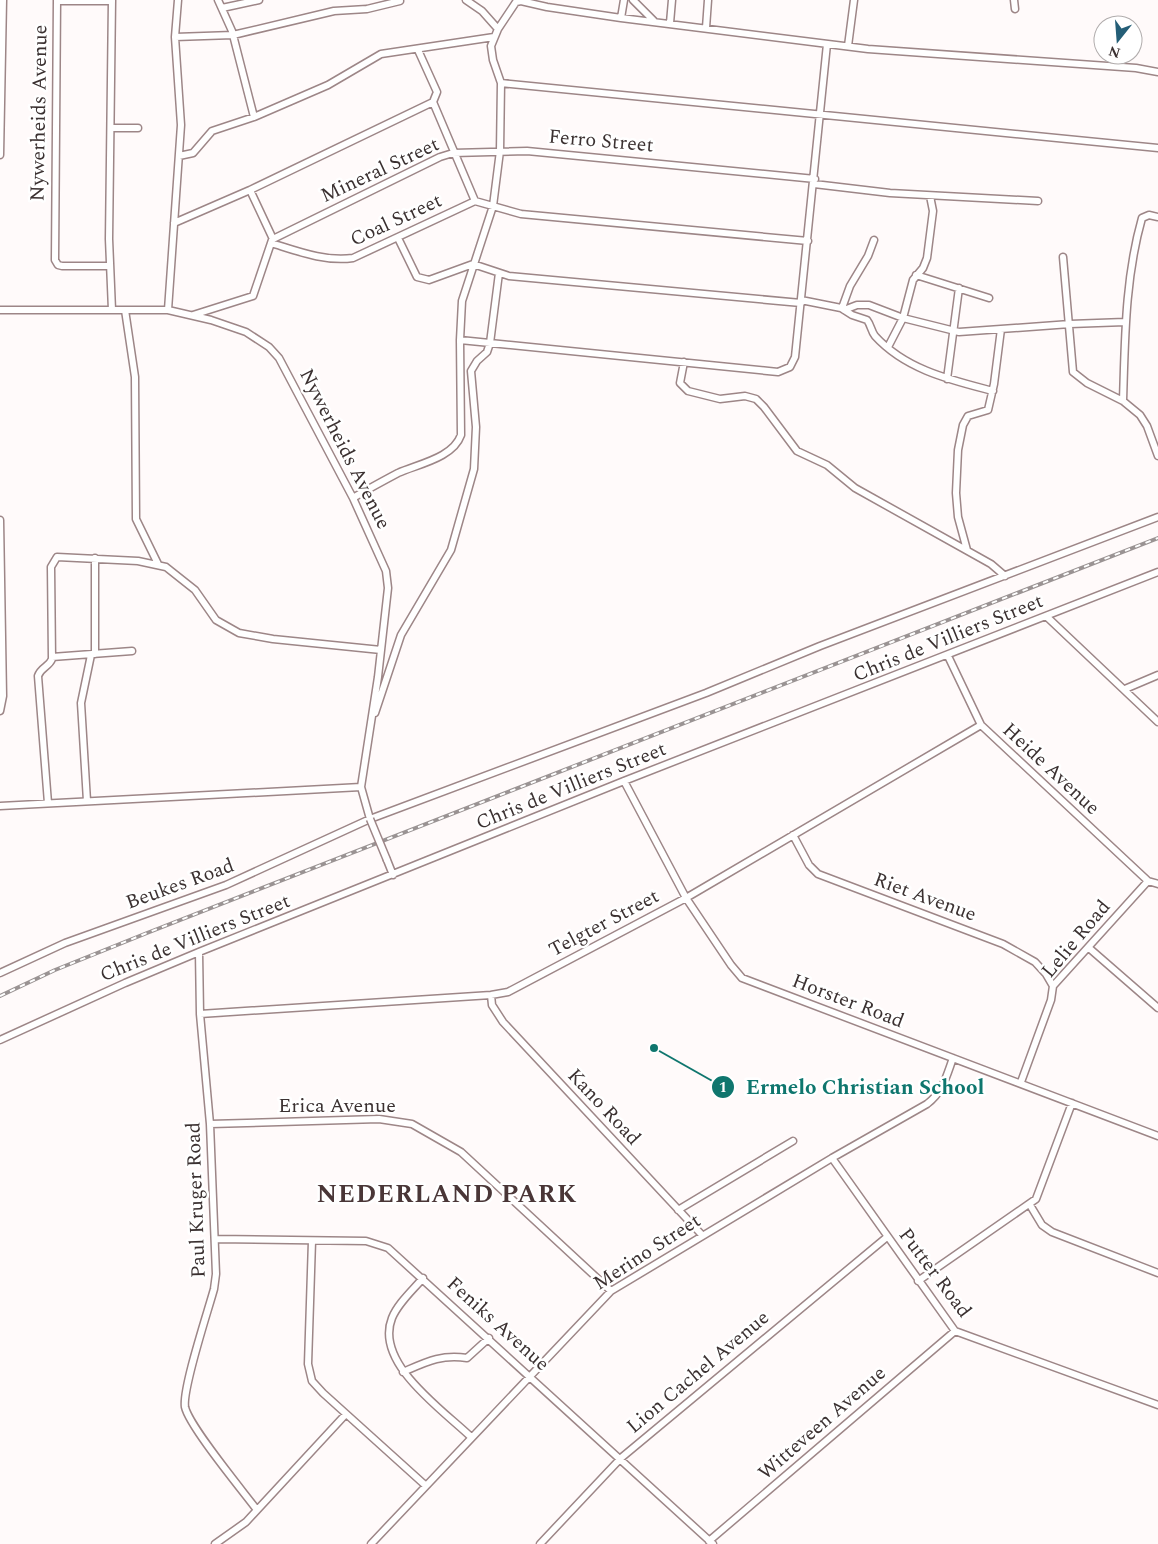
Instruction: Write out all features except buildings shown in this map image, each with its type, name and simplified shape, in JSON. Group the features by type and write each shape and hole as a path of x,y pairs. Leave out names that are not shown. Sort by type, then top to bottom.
{"street":[{"path":"0,154 4,0"},
{"name":"Nywerheids Avenue","path":"110,266 58,266 55,260 57,0 112,0 110,266 112,310"},
{"path":"0,310 168,310 181,118 175,37 178,0"},
{"path":"218,0 233,35 254,116"},
{"path":"222,8 259,0"},
{"path":"466,0 482,11 498,29"},
{"path":"621,18 624,0"},
{"path":"633,0 655,21"},
{"path":"670,23 672,0"},
{"path":"706,28 708,0"},
{"path":"848,46 854,0"},
{"path":"1014,0 1015,9"},
{"path":"353,498 395,475 440,456 457,443 462,430 460,340 462,301 492,206 500,151 502,84 491,53 494,37 498,29 512,5 519,1 621,18 827,44 1129,68 1158,72"},
{"path":"175,37 197,38 233,35 334,11 367,9 400,2"},
{"path":"179,156 193,153 212,131 254,116 328,85 381,54 418,50 494,37"},
{"path":"460,340 778,372 786,370 792,365 795,357 815,182 827,44"},
{"path":"418,50 437,92 433,102"},
{"path":"502,84 1158,148"},
{"name":"Mineral Street","path":"174,223 250,190 433,102 454,154 440,158 272,241"},
{"path":"111,128 138,128"},
{"name":"Ferro Street","path":"454,154 500,151 593,156 930,196 1038,201"},
{"path":"454,154 475,201 521,214 808,241"},
{"path":"194,315 254,296 272,241 250,190"},
{"path":"888,347 903,318 910,286 925,264 933,211 930,196"},
{"name":"Coal Street","path":"272,241 312,255 345,259 358,257 475,201"},
{"path":"1123,401 1126,322 1134,247 1142,218 1149,215 1158,217"},
{"path":"398,238 417,277 422,280 429,280 474,262 509,276 801,302 843,309 867,320 874,335 888,347 929,374 993,391"},
{"path":"843,309 850,286 868,256 874,240"},
{"path":"1062,257 1070,324 1073,372 1087,383 1123,401 1140,414 1148,426 1158,456"},
{"path":"393,875 370,819 361,787 372,719 379,705 401,636 451,550 474,469 476,427 471,371 477,361 487,352 490,343 499,273"},
{"path":"916,275 989,298"},
{"path":"946,379 959,288"},
{"path":"843,309 857,305 869,306 903,318 964,332 1126,322"},
{"path":"125,310 135,376 136,519 158,564"},
{"name":"Nywerheids Avenue","path":"168,310 194,315 246,332 261,340 274,352 288,372 353,498 386,571 388,588 372,719"},
{"path":"967,550 956,502 962,430 968,416 987,411 993,391 1001,329"},
{"path":"684,362 680,383 684,389 720,399 744,396 756,399 797,450 827,465 856,488 967,550 997,568 1005,576"},
{"name":"Beukes Road","path":"0,973 66,943 226,885 370,819 706,693 820,646 1158,516"},
{"path":"0,520 3,700 0,711"},
{"path":"48,803 38,676 42,669 50,664 52,657 51,567 54,559 63,556 158,564 173,571 190,585 216,620 232,630 273,640 381,650"},
{"path":"87,801 80,706 93,655 95,558"},
{"name":"Chris de Villiers Street","path":"0,1040 125,983 199,952 624,781 948,656 1158,572"},
{"path":"1046,616 1158,722"},
{"path":"52,657 132,651"},
{"name":"Heide Avenue","path":"948,656 981,725 1148,880 1158,884"},
{"path":"1125,689 1158,675"},
{"name":"Telgter Street","path":"200,1014 491,995 508,992 686,898 981,725"},
{"name":"Horster Road","path":"624,781 686,898 735,971 746,981 1021,1082 1158,1136"},
{"path":"0,806 361,787"},
{"name":"Riet Avenue","path":"793,834 809,865 818,874 1011,947 1035,962 1046,974 1053,986"},
{"name":"Lelie Road","path":"1021,1082 1051,1000 1053,986 1148,880"},
{"path":"1089,948 1158,1008"},
{"name":"Paul Kruger Road","path":"199,952 200,1014 210,1124 215,1238 214,1289 188,1384 185,1406 193,1423 257,1510"},
{"name":"Kano Road","path":"491,995 494,1011 503,1022 702,1235"},
{"name":"Merino Street","path":"370,1544 611,1291 702,1235 932,1100 943,1087 953,1058"},
{"path":"918,1281 1030,1205 1036,1199 1072,1103"},
{"name":"Erica Avenue","path":"210,1124 378,1119 412,1124 461,1152 611,1291"},
{"path":"678,1210 793,1141"},
{"name":"Putter Road","path":"832,1158 955,1331 1158,1404"},
{"path":"1030,1205 1042,1225 1052,1232 1158,1273"},
{"name":"Lion Cachel Avenue","path":"541,1544 621,1458 887,1237"},
{"name":"Feniks Avenue","path":"215,1238 366,1241 382,1244 423,1278 711,1542"},
{"path":"312,1241 309,1371 316,1386 425,1485"},
{"path":"423,1278 398,1308 390,1325 390,1337 396,1360 403,1372 471,1437"},
{"name":"Witteveen Avenue","path":"711,1542 955,1331"},
{"path":"403,1372 437,1357 449,1355 467,1358 489,1338"},
{"path":"214,1544 239,1528 346,1414"}],"railway":[{"path":"0,996 55,970 147,933 1158,538"}],"place":[{"name":"Ermelo Christian School","path":"654,1048"}],"district":[{"name":"NEDERLAND PARK","path":"447,1195"}]}
